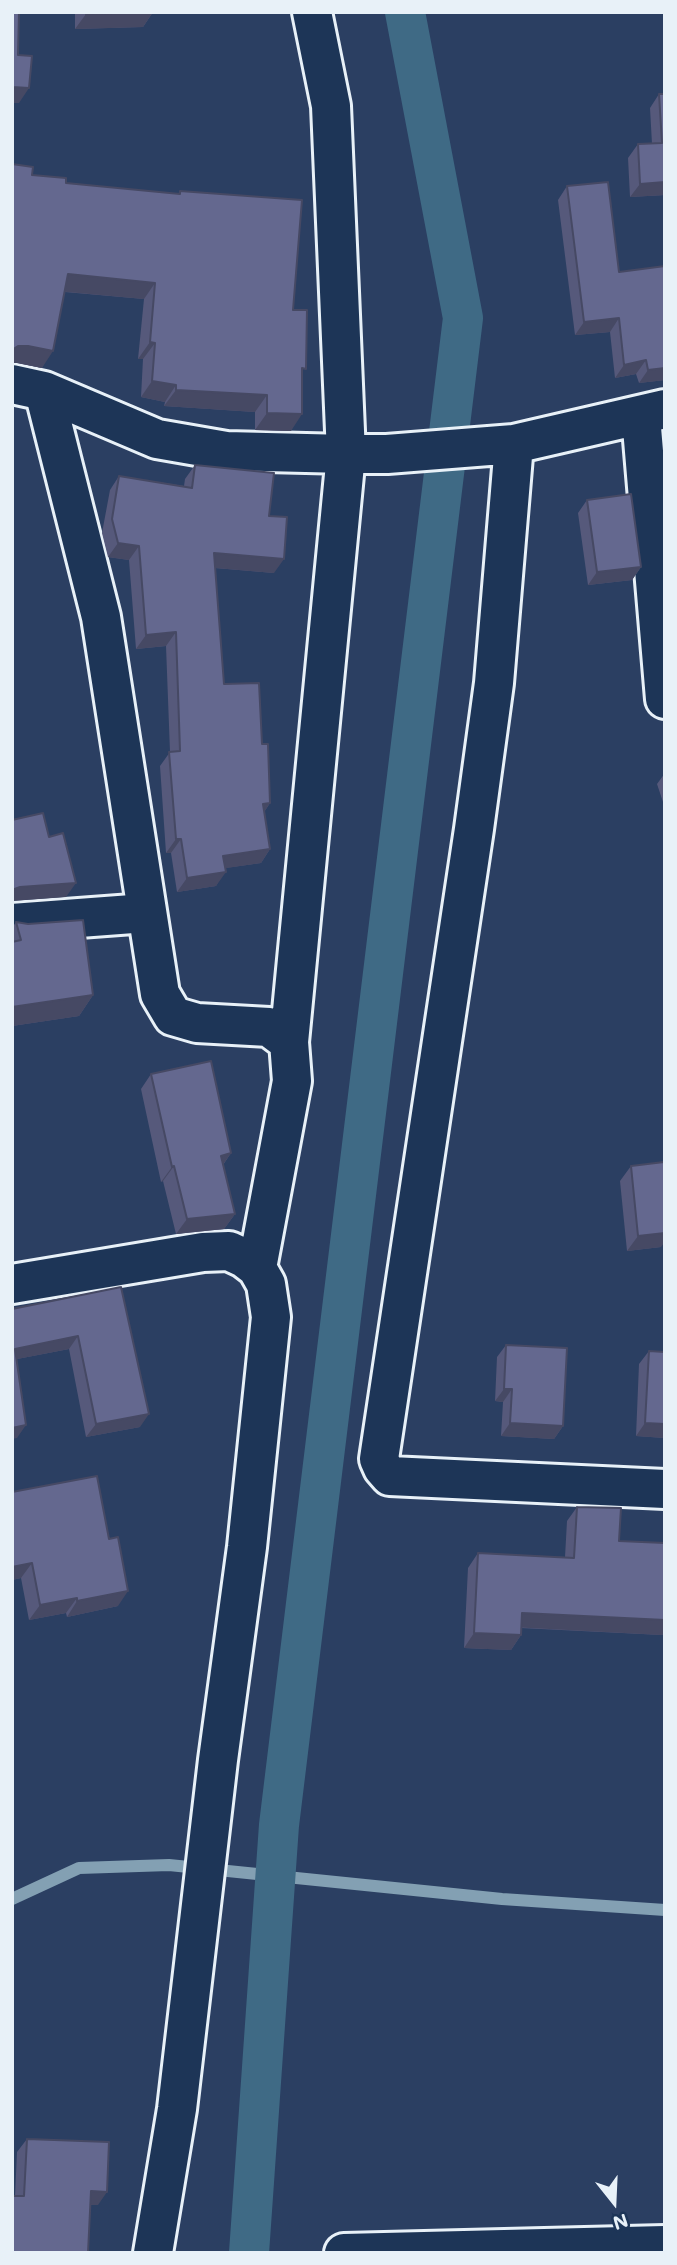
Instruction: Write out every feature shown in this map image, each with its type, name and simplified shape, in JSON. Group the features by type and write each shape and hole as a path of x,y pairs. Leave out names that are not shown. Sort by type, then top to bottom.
{"street":[{"path":"257,1268 292,1081 289,1041 346,454 331,106 312,12"},
{"path":"28,387 157,439 226,451 387,454 496,445 653,412 665,699"},
{"path":"28,387 101,617 160,994 173,1016 197,1023 269,1027 289,1041"},
{"path":"496,445 494,683 379,1458 390,1476 665,1489"},
{"path":"12,923 146,913"},
{"path":"12,1284 203,1252 229,1251 257,1268 265,1284 271,1317 247,1546 177,2109 153,2253"},
{"path":"344,2253 665,2245"}],"building":[{"path":"12,12 19,12 18,55 32,56 29,88 12,87"},
{"path":"86,12 141,12 86,14"},
{"path":"659,94 665,94 665,182 640,184 638,144 662,143"},
{"path":"12,164 33,167 32,175 66,178 66,183 180,194 180,191 302,200 293,310 307,310 306,369 302,368 302,414 267,413 267,395 176,390 176,385 152,381 155,343 150,342 155,283 68,274 53,351 28,346 18,346 12,350"},
{"path":"608,182 619,272 665,266 665,368 648,370 646,360 624,365 619,318 584,322 567,186"},
{"path":"195,465 274,473 269,516 287,517 284,559 214,553 224,684 259,683 262,744 268,744 270,803 263,804 270,849 223,856 226,872 187,878 181,839 176,839 169,752 180,751 176,632 146,635 139,546 118,543 112,519 119,476 192,488"},
{"path":"631,494 641,567 597,572 587,500"},
{"path":"43,813 49,837 63,833 76,883 20,887 12,890 12,820"},
{"path":"83,920 93,995 12,1007 12,942 21,940 16,922 28,924"},
{"path":"211,1061 231,1153 221,1156 235,1214 187,1219 151,1074"},
{"path":"664,1162 665,1233 638,1236 631,1166"},
{"path":"121,1287 149,1414 96,1424 78,1336 15,1349 26,1425 12,1428 12,1309"},
{"path":"506,1345 567,1348 563,1426 510,1423 512,1389 504,1389"},
{"path":"649,1351 665,1352 665,1424 645,1423"},
{"path":"97,1476 109,1539 118,1537 128,1591 40,1605 32,1563 12,1567 12,1492"},
{"path":"577,1507 621,1508 619,1541 665,1543 665,1620 522,1613 521,1635 474,1633 478,1553 574,1558"},
{"path":"27,2139 109,2142 107,2192 91,2191 88,2253 12,2253 12,2196 24,2196"}],"waterway":[{"path":"249,2253 279,1825 463,318 405,12"},
{"path":"12,1899 79,1868 169,1865 502,1899 665,1910"}]}
